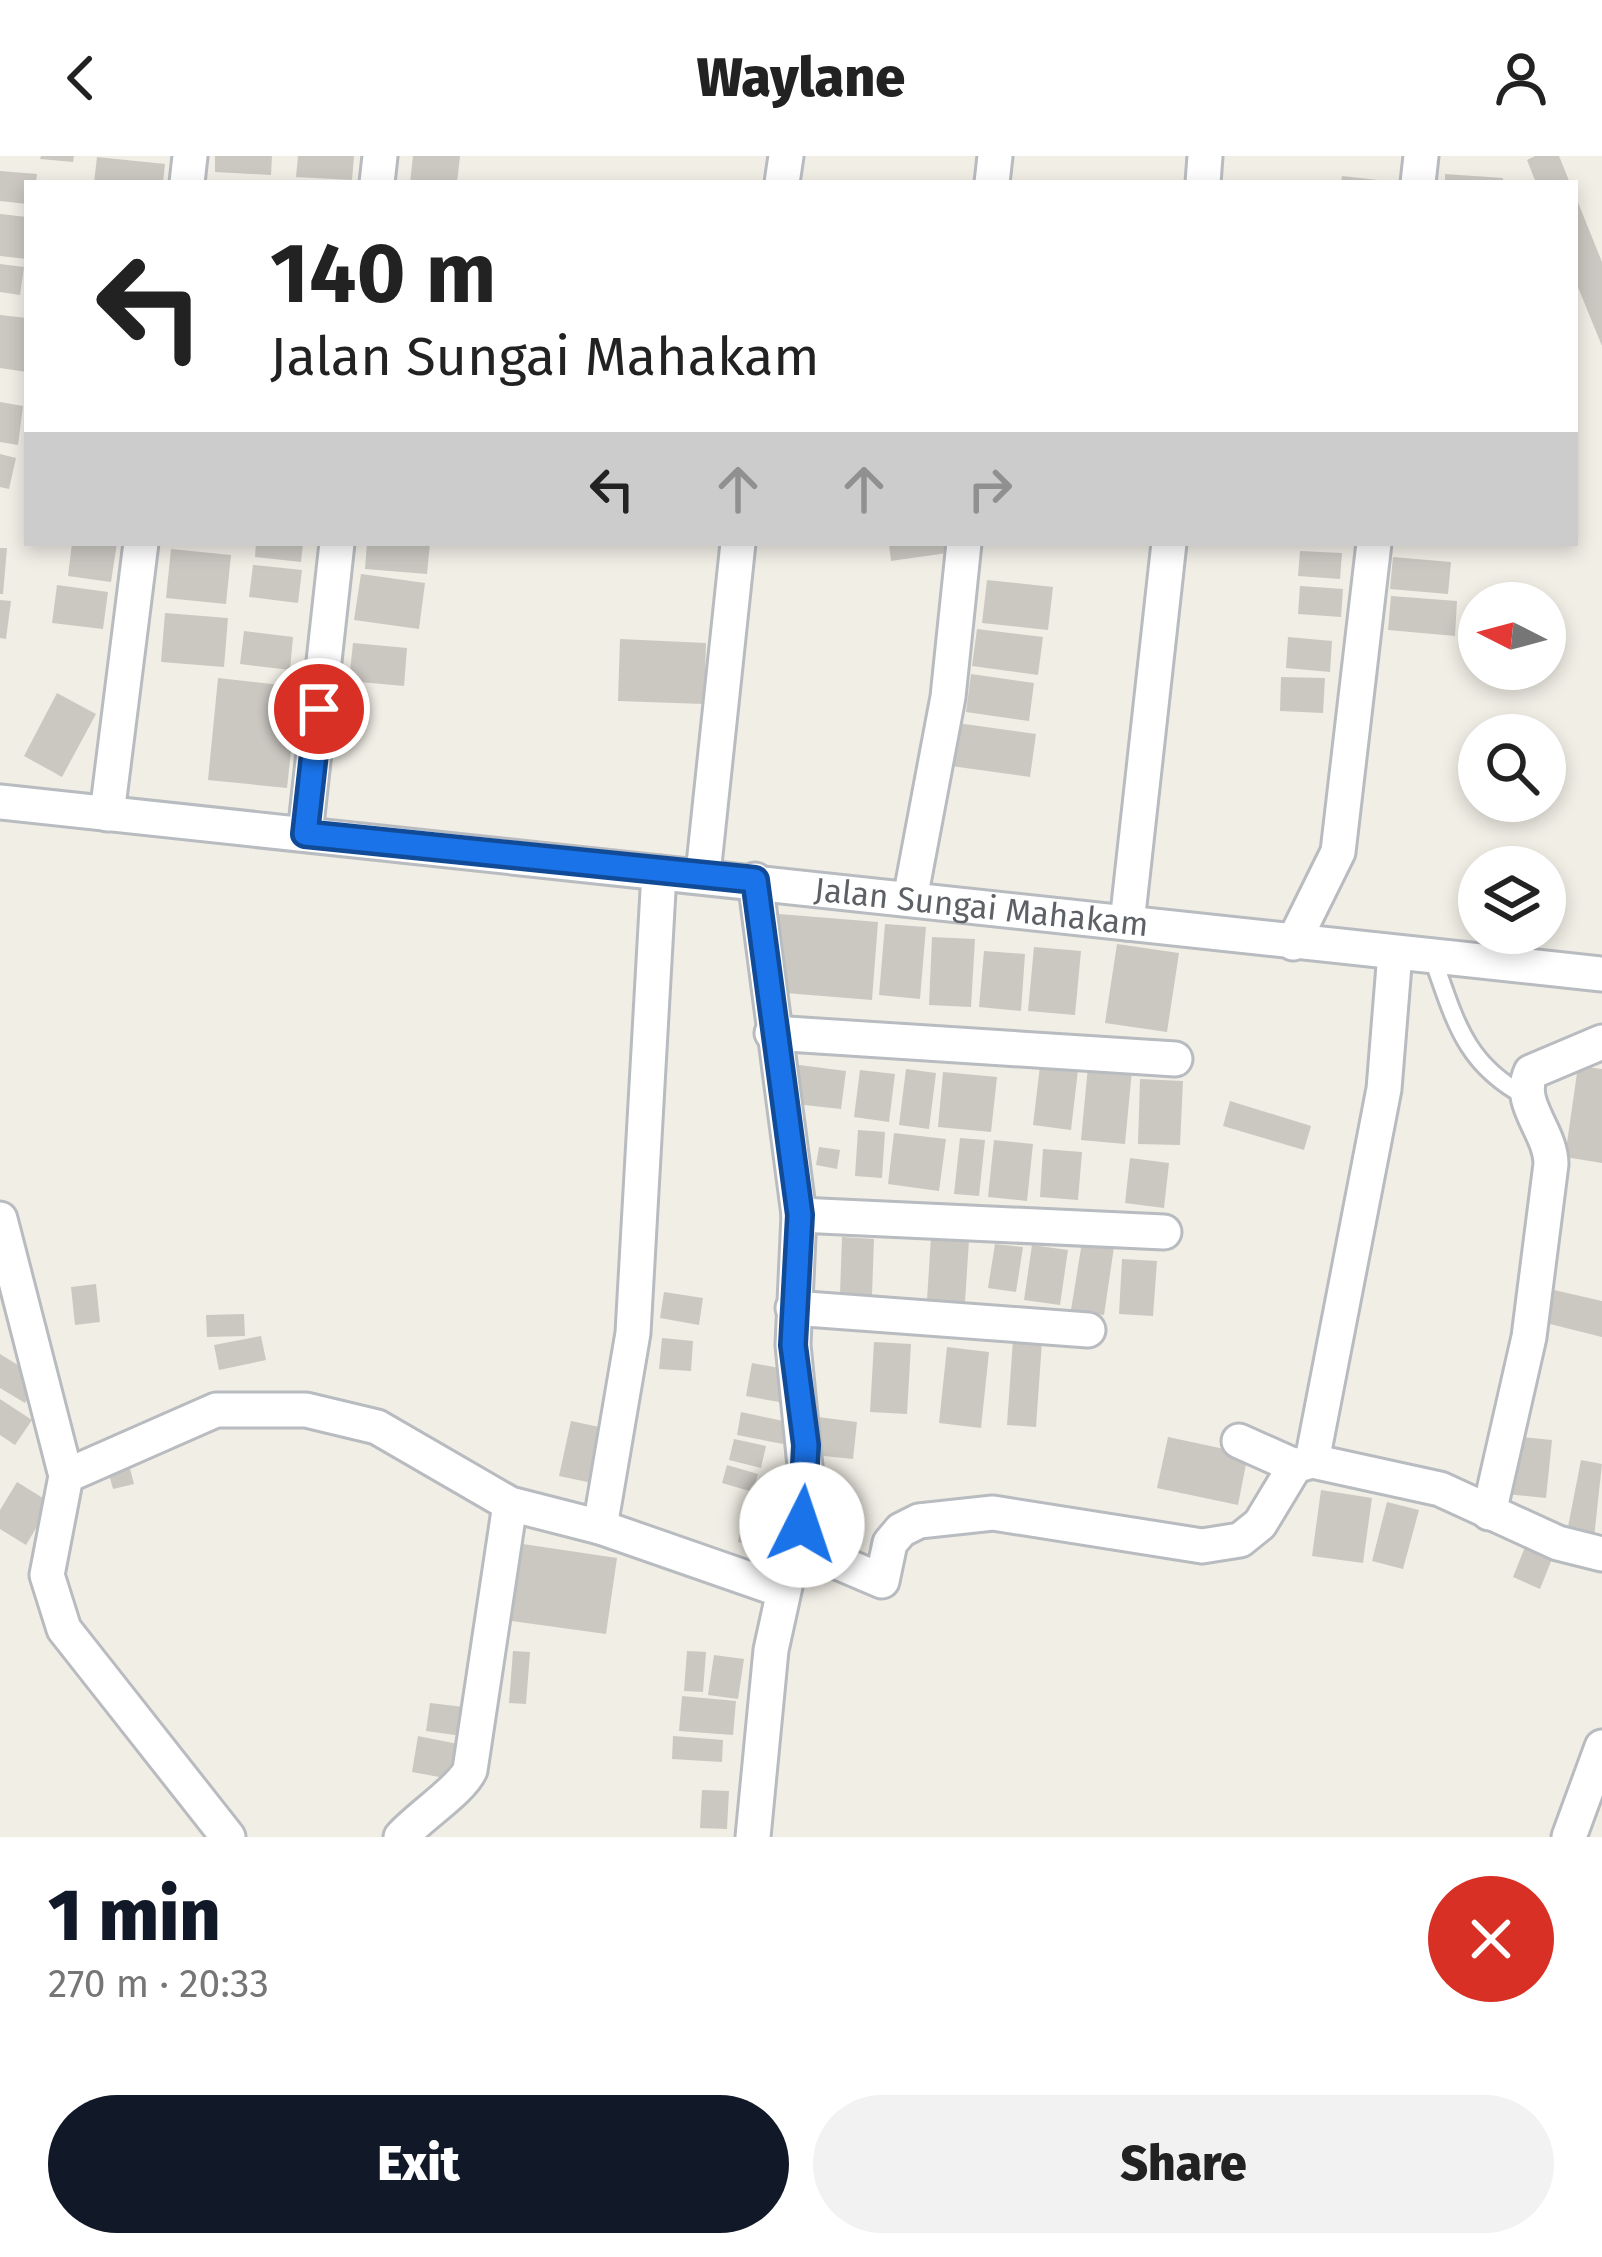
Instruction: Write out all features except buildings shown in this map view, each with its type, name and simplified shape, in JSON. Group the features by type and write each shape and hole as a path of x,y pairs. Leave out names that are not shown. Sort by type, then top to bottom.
{"street":[{"path":"106,814 141,546"},
{"path":"305,834 337,546"},
{"path":"703,874 738,546"},
{"path":"910,899 948,697 964,546"},
{"path":"1127,923 1169,546"},
{"path":"1293,943 1338,852 1374,546"},
{"name":"Jalan Sungai Mahakam","path":"0,802 1602,974"},
{"path":"600,1527 633,1333 659,872"},
{"path":"753,1837 781,1590 807,1486 793,1308 800,1215 755,880"},
{"path":"795,1544 882,1581 890,1543 901,1530 919,1521 992,1513 1202,1546 1240,1540 1260,1524 1304,1464 1384,1089 1396,952"},
{"path":"772,1033 1175,1059"},
{"path":"1489,1513 1529,1337 1551,1164 1551,1146 1527,1097 1532,1072 1602,1042"},
{"path":"800,1215 1164,1232"},
{"path":"0,1219 66,1476 47,1575 64,1629 228,1837"},
{"path":"793,1308 1088,1330"},
{"path":"66,1476 216,1410 306,1410 376,1427 510,1504 600,1527 781,1590"},
{"path":"1239,1441 1304,1464 1440,1489 1558,1543 1602,1554"},
{"path":"401,1837 428,1807 464,1784 470,1770 510,1504"},
{"path":"1569,1837 1602,1747"}],"lane":[{"path":"1432,956 1472,1057 1493,1079 1527,1097"}],"route":[{"path":"319,709 305,834 755,880 800,1215 793,1345 806,1445 802,1525"}]}
